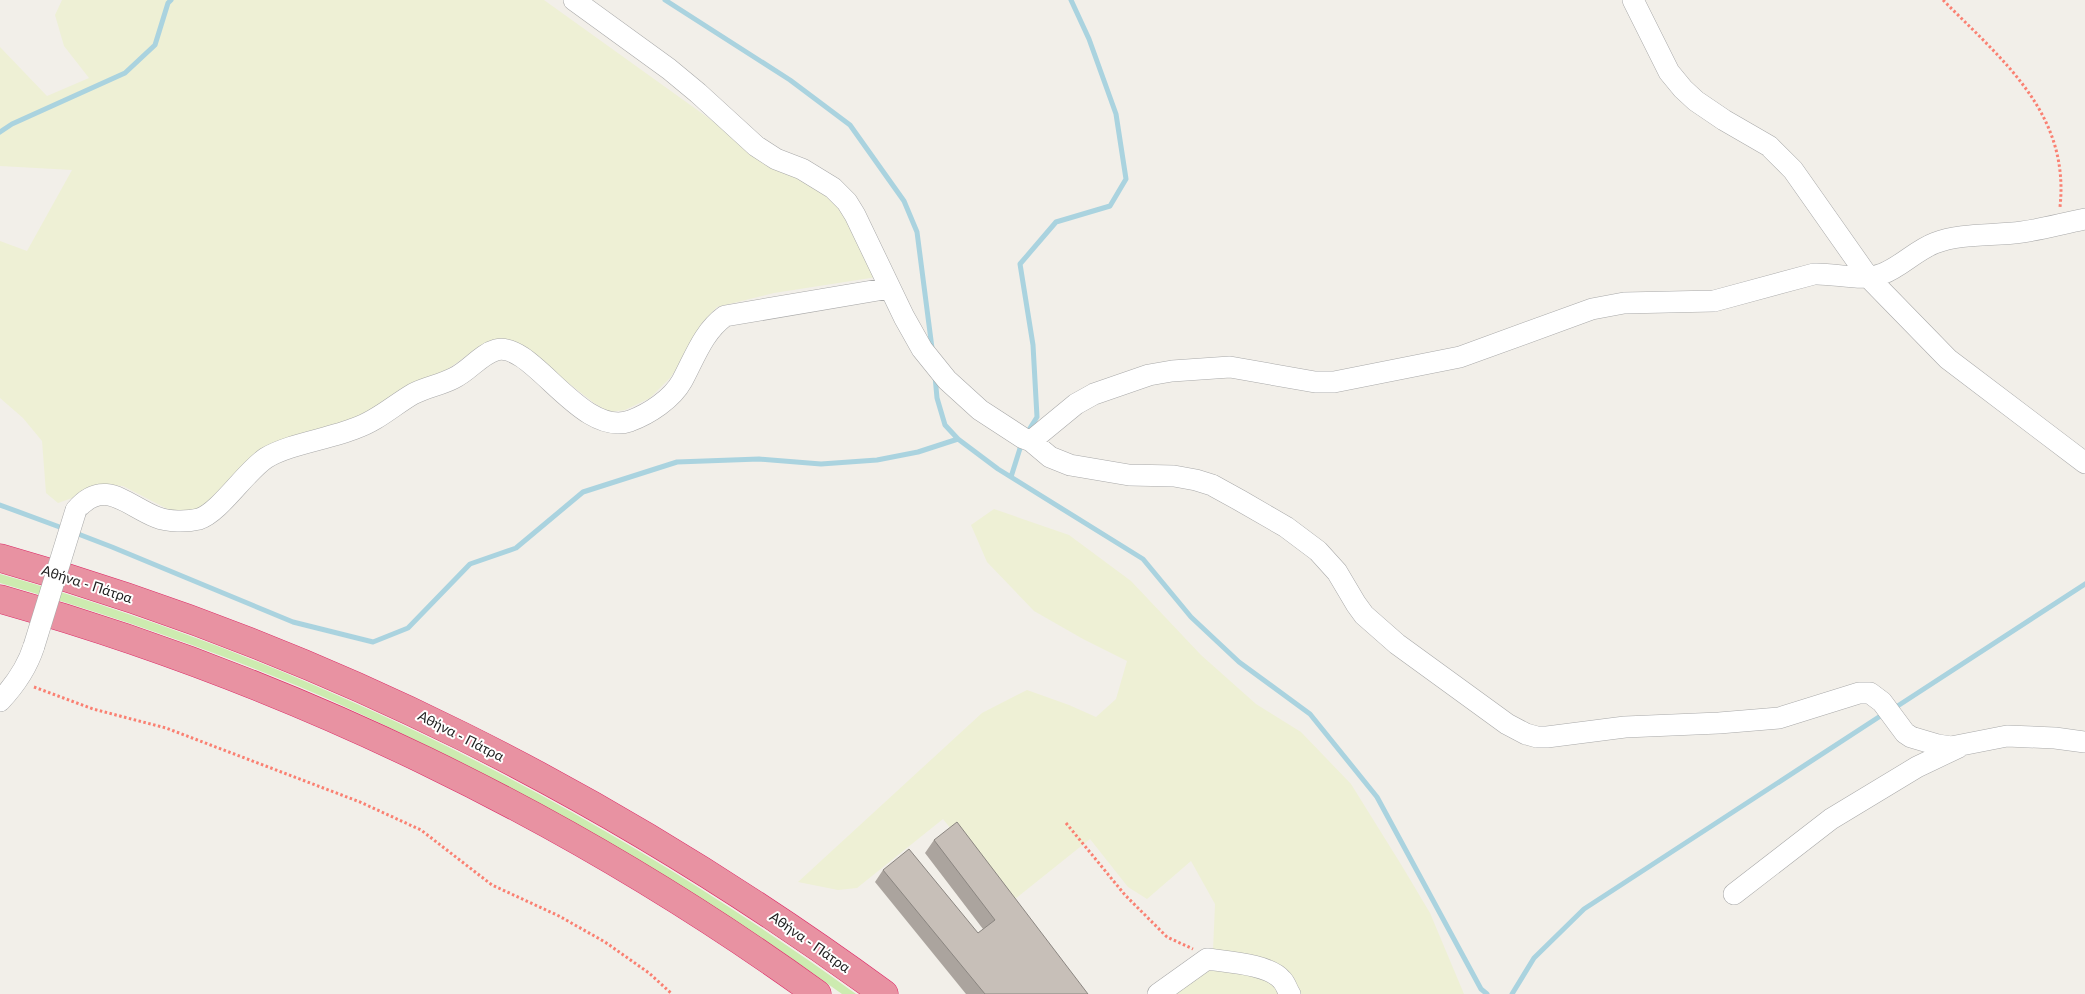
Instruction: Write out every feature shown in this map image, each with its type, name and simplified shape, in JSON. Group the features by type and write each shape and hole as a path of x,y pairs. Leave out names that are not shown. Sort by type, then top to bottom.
{"highway":[{"name":"Αθήνα - Πάτρα","path":"0,558 68,578 213,627 318,668 434,722 572,793 674,852 781,921 884,994"},
{"path":"0,599 127,638 217,670 299,703 407,752 519,809 621,866 721,928 817,994"}],"street":[{"path":"574,0 669,69 756,146 776,159 802,169 833,188 847,202 913,334 934,366 980,410 1016,434 1032,441 1050,456 1070,465 1129,475 1174,476 1196,480 1227,493 1286,527 1318,551 1332,566 1356,604 1374,625 1496,716 1526,734 1546,737 1625,727 1779,718 1859,693 1870,693 1882,702 1904,732 1919,740 1951,747 2007,736 2056,738 2085,742"},
{"path":"1633,0 1669,72 1683,89 1696,101 1724,120 1769,146 1793,170 1869,278 1948,359 2085,463"},
{"path":"1032,441 1076,404 1094,394 1149,375 1172,371 1230,367 1315,382 1334,382 1460,357 1592,309 1624,303 1714,301 1814,274 1869,278 1889,271 1934,243 1961,238 2023,232 2085,219"},
{"path":"0,701 18,681 30,659 76,510 82,503 98,494 120,498 157,518 183,521 206,517 254,468 268,457 358,428 374,420 416,392 445,383 463,374 488,353 499,349 515,354 527,362 587,413 604,421 624,423 640,418 656,408 669,396 682,382 691,361 714,324 725,316 890,288"},
{"path":"1734,894 1831,819 1917,768 1964,745"},
{"path":"1158,994 1208,959 1245,964 1273,973 1282,980 1290,994"}],"path":[{"path":"1943,0 2023,84 2047,123 2054,145 2062,193 2056,224"},
{"path":"18,681 92,708 166,728 360,802 421,830 492,885 559,916 605,942 649,973 672,994"},
{"path":"1066,823 1125,894 1167,936 1192,948 1208,959"}],"green space":[{"path":"62,0 544,0 721,127 839,205 877,277 774,293 717,307 701,324 685,357 670,378 650,398 625,410 609,412 594,403 517,343 475,350 442,373 366,416 332,428 194,512 179,515 123,486 100,484 75,497 58,503 46,493 42,441 23,418 0,398 0,241 27,251 72,170 0,166 0,47 47,96 89,78 64,46 55,15"},
{"path":"994,509 1069,535 1131,581 1201,655 1256,704 1301,732 1351,784 1430,913 1464,994 1295,994 1213,951 1215,904 1191,861 1147,899 1128,887 1090,839 1010,903 943,819 857,888 838,890 798,882 982,713 1027,690 1096,717 1116,699 1127,661 1034,611 987,562 971,525"},
{"path":"0,574 115,610 228,650 338,696 446,746 552,801 655,861 757,925 856,994 842,994 749,930 606,841 436,750 324,697 244,664 140,627 0,583"},
{"path":"1207,968 1263,977 1283,994 1170,994"}],"building":[{"path":"957,822 1088,994 985,994 883,870 909,849 978,933 995,920 934,840"}],"waterway":[{"path":"0,132 12,124 125,73 155,45 168,3 171,0"},
{"path":"665,0 790,80 850,125 904,201 917,232 932,348"},
{"path":"1027,433 1037,417 1033,345 1020,264 1056,222 1110,206 1126,179 1116,114 1089,39 1071,0"},
{"path":"935,376 937,398 945,425 958,439 998,469 1143,559 1191,617 1239,662 1310,714 1377,797 1481,989 1487,994"},
{"path":"73,532 293,622 373,642 408,628 470,564 516,548 583,492 677,462 759,459 821,464 877,460 918,452 958,439"},
{"path":"1011,477 1022,442"},
{"path":"0,505 65,529"},
{"path":"1893,709 2085,584"},
{"path":"1512,994 1534,958 1584,909 1885,713"}]}
